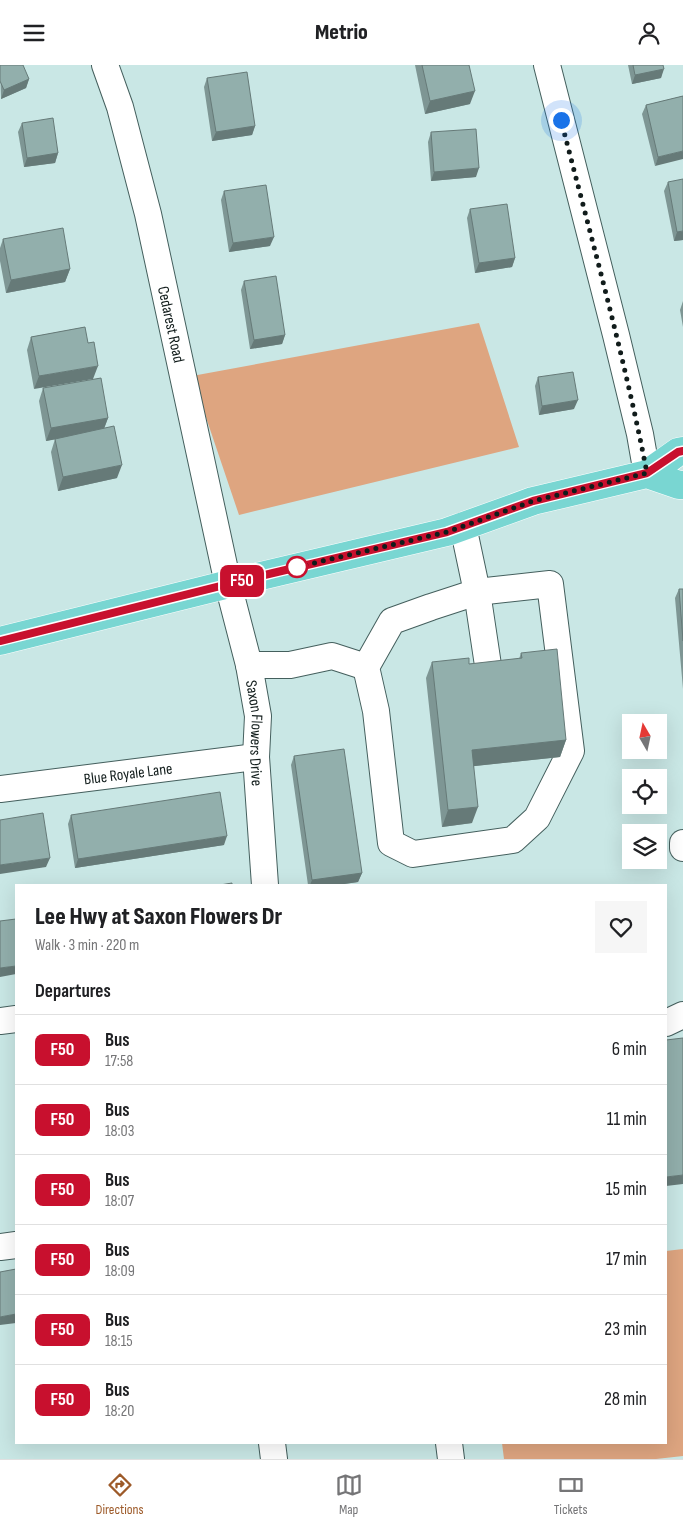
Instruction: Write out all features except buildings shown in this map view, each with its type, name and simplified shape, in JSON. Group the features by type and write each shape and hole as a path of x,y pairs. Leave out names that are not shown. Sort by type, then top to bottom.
{"main road":[{"path":"0,641 228,584 440,534 533,501 647,473 678,452 683,451"},
{"path":"647,473 683,485"}],"street":[{"name":"Cedarest Road","path":"105,65 120,107 148,213 228,584"},
{"path":"547,65 616,335 640,434 647,473"},
{"path":"463,526 477,592 489,672"},
{"name":"Saxon Flowers Drive","path":"228,584 249,665 258,716 256,757 265,884"},
{"path":"550,584 571,751 537,817 513,840 413,853 391,843 376,711 366,667 392,621 477,592 550,584"},
{"path":"249,665 290,665 332,656 366,667"},
{"name":"Blue Royale Lane","path":"0,789 256,757"},
{"path":"683,843 683,848"},
{"path":"667,1023 683,1015"},
{"path":"0,1021 15,1019"},
{"path":"0,1247 15,1245"},
{"path":"272,1444 274,1459"},
{"path":"449,1444 451,1459"}],"shaded area":[{"path":"479,323 519,447 239,515 192,376"},
{"path":"683,1249 683,1456 656,1459 504,1459 502,1444 667,1444 667,1251"}],"bus line":[{"name":"F50","path":"0,641 447,532 533,501 647,473 678,452 683,451"}],"route":[{"path":"297,567 447,532 533,501 647,473 640,434 616,335 561,120"}]}
